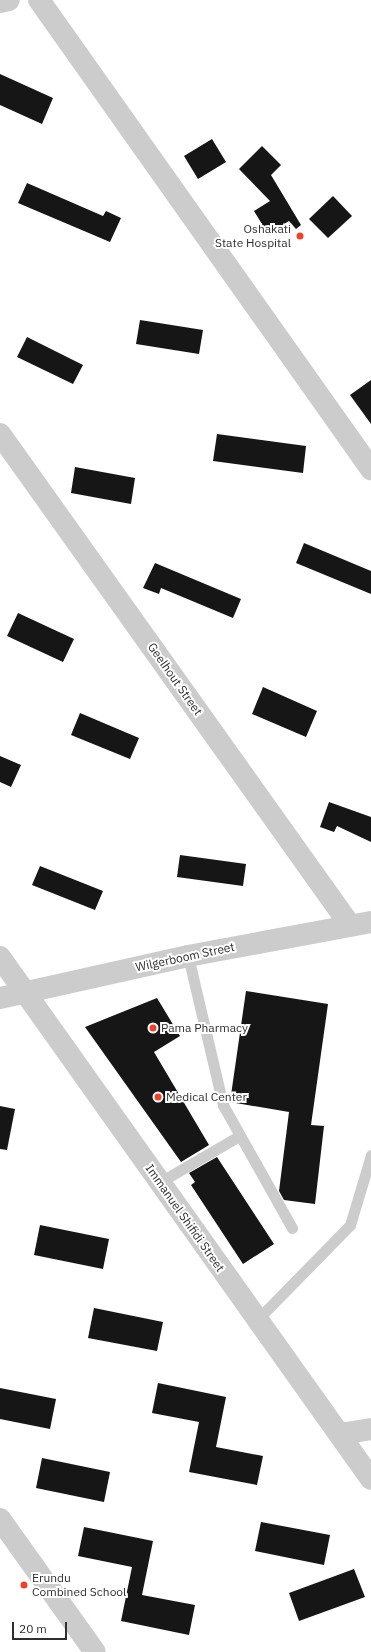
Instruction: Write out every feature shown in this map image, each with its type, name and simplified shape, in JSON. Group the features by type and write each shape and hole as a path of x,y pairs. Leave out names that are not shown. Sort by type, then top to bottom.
{"street":[{"path":"0,2 9,0"},
{"path":"39,0 371,469"},
{"name":"Geelhout Street","path":"0,434 350,925"},
{"name":"Wilgerboom Street","path":"0,998 188,956 371,922"},
{"name":"Immanuel Shifidi Street","path":"0,957 257,1320 340,1434 371,1480"},
{"path":"340,1434 371,1429"},
{"path":"0,1519 95,1652"}],"lane":[{"path":"188,956 223,1105 239,1136 292,1228"},
{"path":"160,1182 239,1136"},
{"path":"257,1320 350,1225 371,1155"}],"building":[{"path":"0,74 53,98 42,124 0,105"},
{"path":"212,139 226,162 198,179 184,156"},
{"path":"262,146 281,165 271,175 301,225 296,229 289,221 268,234 254,211 270,201 239,169"},
{"path":"27,183 103,216 106,211 121,218 110,242 18,203"},
{"path":"333,196 352,216 328,238 309,219"},
{"path":"140,320 203,330 199,354 136,344"},
{"path":"27,337 83,365 73,384 17,357"},
{"path":"371,380 371,424 350,395"},
{"path":"217,434 306,446 303,473 213,461"},
{"path":"75,467 135,478 131,504 71,493"},
{"path":"304,543 371,571 371,594 296,563"},
{"path":"155,563 241,599 233,618 161,588 159,594 143,588"},
{"path":"18,613 74,639 63,662 7,636"},
{"path":"263,687 317,711 306,737 252,714"},
{"path":"80,713 139,738 130,759 71,735"},
{"path":"0,756 21,765 11,787 0,782"},
{"path":"329,802 371,817 371,842 337,826 334,832 320,827"},
{"path":"180,855 246,864 243,886 177,877"},
{"path":"40,866 103,891 95,910 32,885"},
{"path":"246,991 328,1004 311,1125 324,1126 315,1204 284,1200 279,1191 289,1112 230,1102"},
{"name":"Medical Center","path":"157,998 180,1036 154,1052 209,1145 181,1162 85,1027"},
{"path":"0,1106 15,1109 7,1150 0,1149"},
{"path":"217,1157 274,1244 243,1264 191,1185 195,1182 189,1173"},
{"path":"40,1225 109,1239 103,1269 34,1255"},
{"path":"94,1308 163,1322 157,1351 88,1338"},
{"path":"158,1383 226,1397 216,1447 263,1456 257,1485 189,1472 199,1422 152,1413"},
{"path":"0,1388 56,1399 50,1429 0,1419"},
{"path":"42,1458 110,1472 104,1502 36,1488"},
{"path":"261,1522 330,1535 324,1565 255,1551"},
{"path":"84,1527 153,1541 142,1595 195,1605 189,1635 121,1621 132,1567 78,1556"},
{"path":"354,1569 365,1597 299,1621 289,1593"}],"place":[{"name":"Oshakati State Hospital","path":"300,236"},
{"name":"Pama Pharmacy","path":"153,1028"},
{"name":"Medical Center","path":"158,1097"},
{"name":"Erundu Combined School","path":"24,1585"}]}
